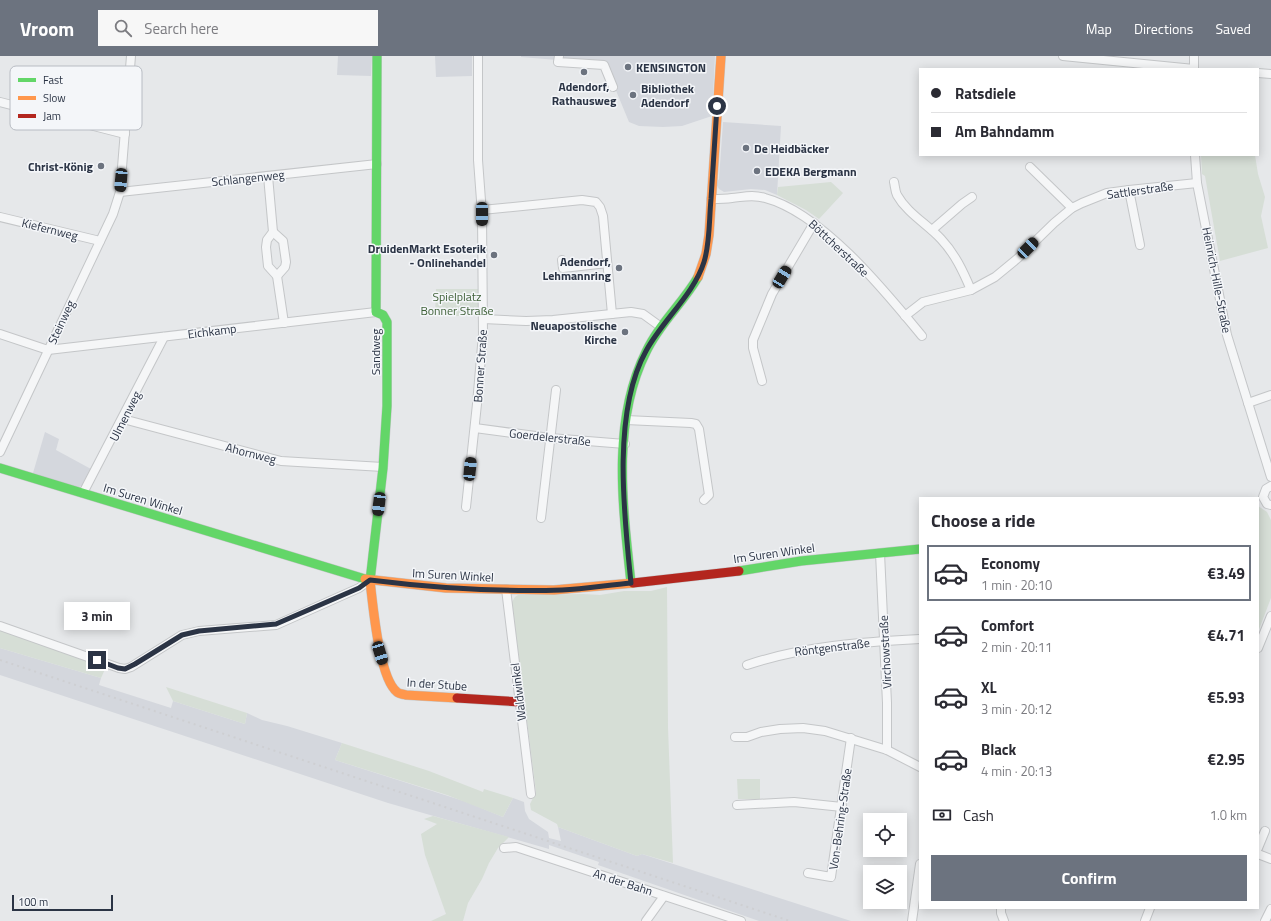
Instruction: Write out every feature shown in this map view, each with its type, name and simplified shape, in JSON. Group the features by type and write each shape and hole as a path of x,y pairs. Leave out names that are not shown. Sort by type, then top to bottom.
{"street":[{"name":"Steinweg","path":"130,66 131,56"},
{"name":"Sandweg","path":"370,580 383,467 387,403 387,322 383,315 376,312 377,56"},
{"name":"Bonner Straße","path":"466,507 482,355 483,319 482,210 478,147 478,56"},
{"path":"559,56 558,62 604,66 613,87"},
{"path":"631,583 625,516 625,444 629,398 634,377 646,349 695,283 702,268 706,252 711,199 720,56"},
{"path":"1063,56 1184,68"},
{"path":"1194,56 1194,68"},
{"path":"1259,73 1271,74"},
{"path":"0,102 10,105"},
{"path":"109,130 125,134"},
{"name":"Steinweg","path":"0,452 115,209 120,192 125,130"},
{"name":"Heinrich-Hille-Straße","path":"1195,156 1197,183 1227,335 1271,477"},
{"name":"Schlangenweg","path":"120,192 377,164"},
{"path":"1030,167 1072,208"},
{"path":"268,176 273,232 267,240 266,247 268,266 277,276 284,323"},
{"path":"894,182 896,194 916,217 932,230 949,248 963,271 971,290"},
{"name":"Sattlerstraße","path":"905,316 922,302 971,290 997,276 1018,258 1050,226 1072,208 1093,198 1107,193 1197,183"},
{"path":"1129,190 1140,245"},
{"name":"Böttcherstraße","path":"711,199 732,198 748,195 764,198 780,203 814,223 852,257 922,336"},
{"path":"932,230 972,197"},
{"path":"482,210 582,200 596,202 602,211 612,314"},
{"name":"Kiefernweg","path":"0,217 100,241"},
{"path":"762,381 753,348 753,340 772,294 814,223"},
{"path":"273,232 283,241 286,262 285,267 277,276"},
{"path":"562,260 563,268 607,263"},
{"name":"Eichkamp","path":"48,350 376,312"},
{"path":"483,319 526,321 553,320 631,312 643,314 661,327"},
{"path":"0,334 48,350"},
{"name":"Ulmenweg","path":"83,494 164,337"},
{"path":"541,518 556,390"},
{"path":"1248,403 1271,395"},
{"name":"Ahornweg","path":"123,419 281,460 383,467"},
{"path":"626,420 696,424 699,432 709,495 704,500"},
{"name":"Goerdelerstraße","path":"475,428 550,438 625,444"},
{"name":"Im Suren Winkel","path":"0,468 370,580 446,588 562,590 724,573 782,563 919,549"},
{"path":"1271,486 1266,489 1260,497 1267,504 1271,505"},
{"name":"Virchowstraße","path":"880,553 888,709 887,750"},
{"path":"0,626 118,668 125,669 182,635 199,631 276,624 359,588 370,580"},
{"name":"In der Stube","path":"370,580 380,653 392,686 395,690 402,694 520,702"},
{"name":"Waldwinkel","path":"506,589 531,794"},
{"path":"1259,646 1271,616"},
{"name":"Röntgenstraße","path":"747,665 787,653 820,647 919,639"},
{"path":"735,737 747,737 761,732 775,730 803,728 825,731 887,750 919,766"},
{"name":"Von-Behring-Straße","path":"808,873 831,877 851,738"},
{"path":"737,805 794,802 842,807"},
{"path":"1259,846 1265,832"},
{"name":"An der Bahn","path":"504,848 516,847 741,921"},
{"path":"1259,854 1271,859"},
{"path":"912,921 919,871"},
{"path":"646,921 664,896"},
{"path":"1001,909 1004,921"},
{"path":"1145,921 1150,909"},
{"path":"1265,921 1271,909"}],"shaded area":[{"path":"338,56 372,56 371,76 337,75"},
{"path":"435,56 472,56 472,76 436,77"},
{"path":"521,56 715,56 712,116 682,126 639,126 629,122 605,64"},
{"path":"723,122 781,126 777,195 765,190 751,189 724,192 719,189 716,184 719,179"},
{"path":"45,432 59,439 56,450 91,469 83,485 77,488 33,473"},
{"path":"0,648 101,678 99,685 171,708 173,701 245,724 247,713 262,720 342,743 335,760 467,802 503,817 513,798 524,802 525,811 529,819 548,832 549,838 561,841 558,827 637,856 642,854 851,921 759,921 598,865 599,862 549,845 549,849 388,803 0,675"}],"green space":[{"path":"1201,156 1255,156 1258,174 1265,197 1261,216 1268,248 1220,261 1205,176 1202,174"},
{"path":"831,182 843,193 819,219 806,210 777,195 778,187"},
{"name":"Spielplatz Bonner Straße","path":"436,289 479,289 478,316 435,316"},
{"path":"1259,507 1267,512 1271,520 1271,598 1259,629"},
{"path":"667,587 668,727 673,863 642,854 637,856 558,827 557,824 531,810 530,804 536,792 512,602 518,595 600,595 624,591 651,591"},
{"path":"0,629 106,667 101,678 0,648"},
{"path":"166,687 247,713 245,724 173,701"},
{"path":"342,743 429,771 483,792 484,789 513,798 503,817 447,795 335,760"},
{"path":"737,779 760,779 760,799 738,799"},
{"path":"433,816 509,837 498,848 489,863 482,879 468,903 463,921 431,921 446,914 425,855 421,834 437,824 424,819"}],"railway":[{"path":"0,660 790,921"}],"traffic: fast":[{"path":"370,581 383,468 387,406 387,322 383,315 376,312 377,56"},
{"path":"631,583 625,525 622,466 628,407 635,379 651,342 698,277"},
{"path":"0,468 365,579"},
{"path":"739,571 801,561 919,549"}],"traffic: slow":[{"path":"698,277 706,254 709,235 721,56"},
{"path":"365,579 446,588 554,590 633,583"},
{"path":"370,581 381,657 391,684 398,693 406,695 457,698"}],"traffic: jam":[{"path":"633,583 739,571"},
{"path":"457,698 520,702"}],"place":[{"name":"KENSINGTON","path":"628,67"},
{"name":"Adendorf, Rathausweg","path":"584,72"},
{"name":"Bibliothek Adendorf","path":"633,95"},
{"name":"De Heidbäcker","path":"746,148"},
{"name":"Christ-König","path":"101,166"},
{"name":"EDEKA Bergmann","path":"757,171"},
{"name":"DruidenMarkt Esoterik - Onlinehandel","path":"494,255"},
{"name":"Adendorf, Lehmannring","path":"619,268"},
{"name":"Neuapostolische Kirche","path":"625,332"}],"route":[{"path":"97,660 125,669 131,667 182,635 199,631 268,626 276,624 359,588 370,580 446,588 539,590 562,590 631,583 624,501 624,456 629,398 634,377 646,349 695,283 703,264 706,252 709,221 717,106"}]}
